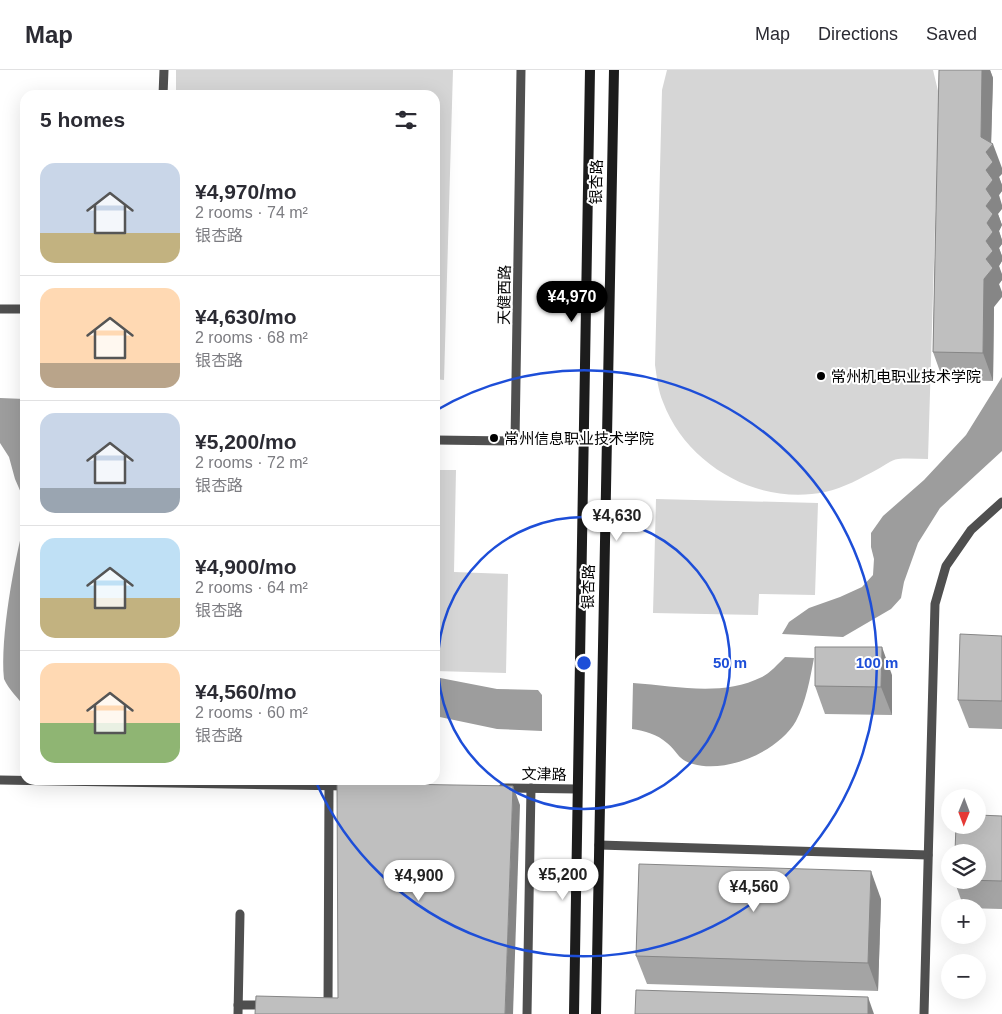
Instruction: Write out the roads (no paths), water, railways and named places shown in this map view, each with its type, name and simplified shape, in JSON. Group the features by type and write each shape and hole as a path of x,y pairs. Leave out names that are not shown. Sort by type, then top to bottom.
{"street":[{"name":"银杏路","path":"574,1014 590,70"},
{"name":"银杏路","path":"596,1014 614,70"}],"lane":[{"path":"163,90 164,70"},
{"name":"天健西路","path":"440,440 515,441 521,70"},
{"path":"0,309 20,310"},
{"path":"924,1014 935,604 946,566 971,530 1002,502"},
{"path":"0,780 20,780"},
{"path":"274,785 358,786"},
{"path":"318,1006 328,1006 329,786"},
{"name":"文津路","path":"492,788 577,788"},
{"path":"527,1014 531,788"},
{"path":"599,845 928,855"},
{"path":"240,914 238,1009 278,1005"}],"place":[{"name":"常州机电职业技术学院","path":"821,376"},
{"name":"常州信息职业技术学院","path":"494,438"}]}
